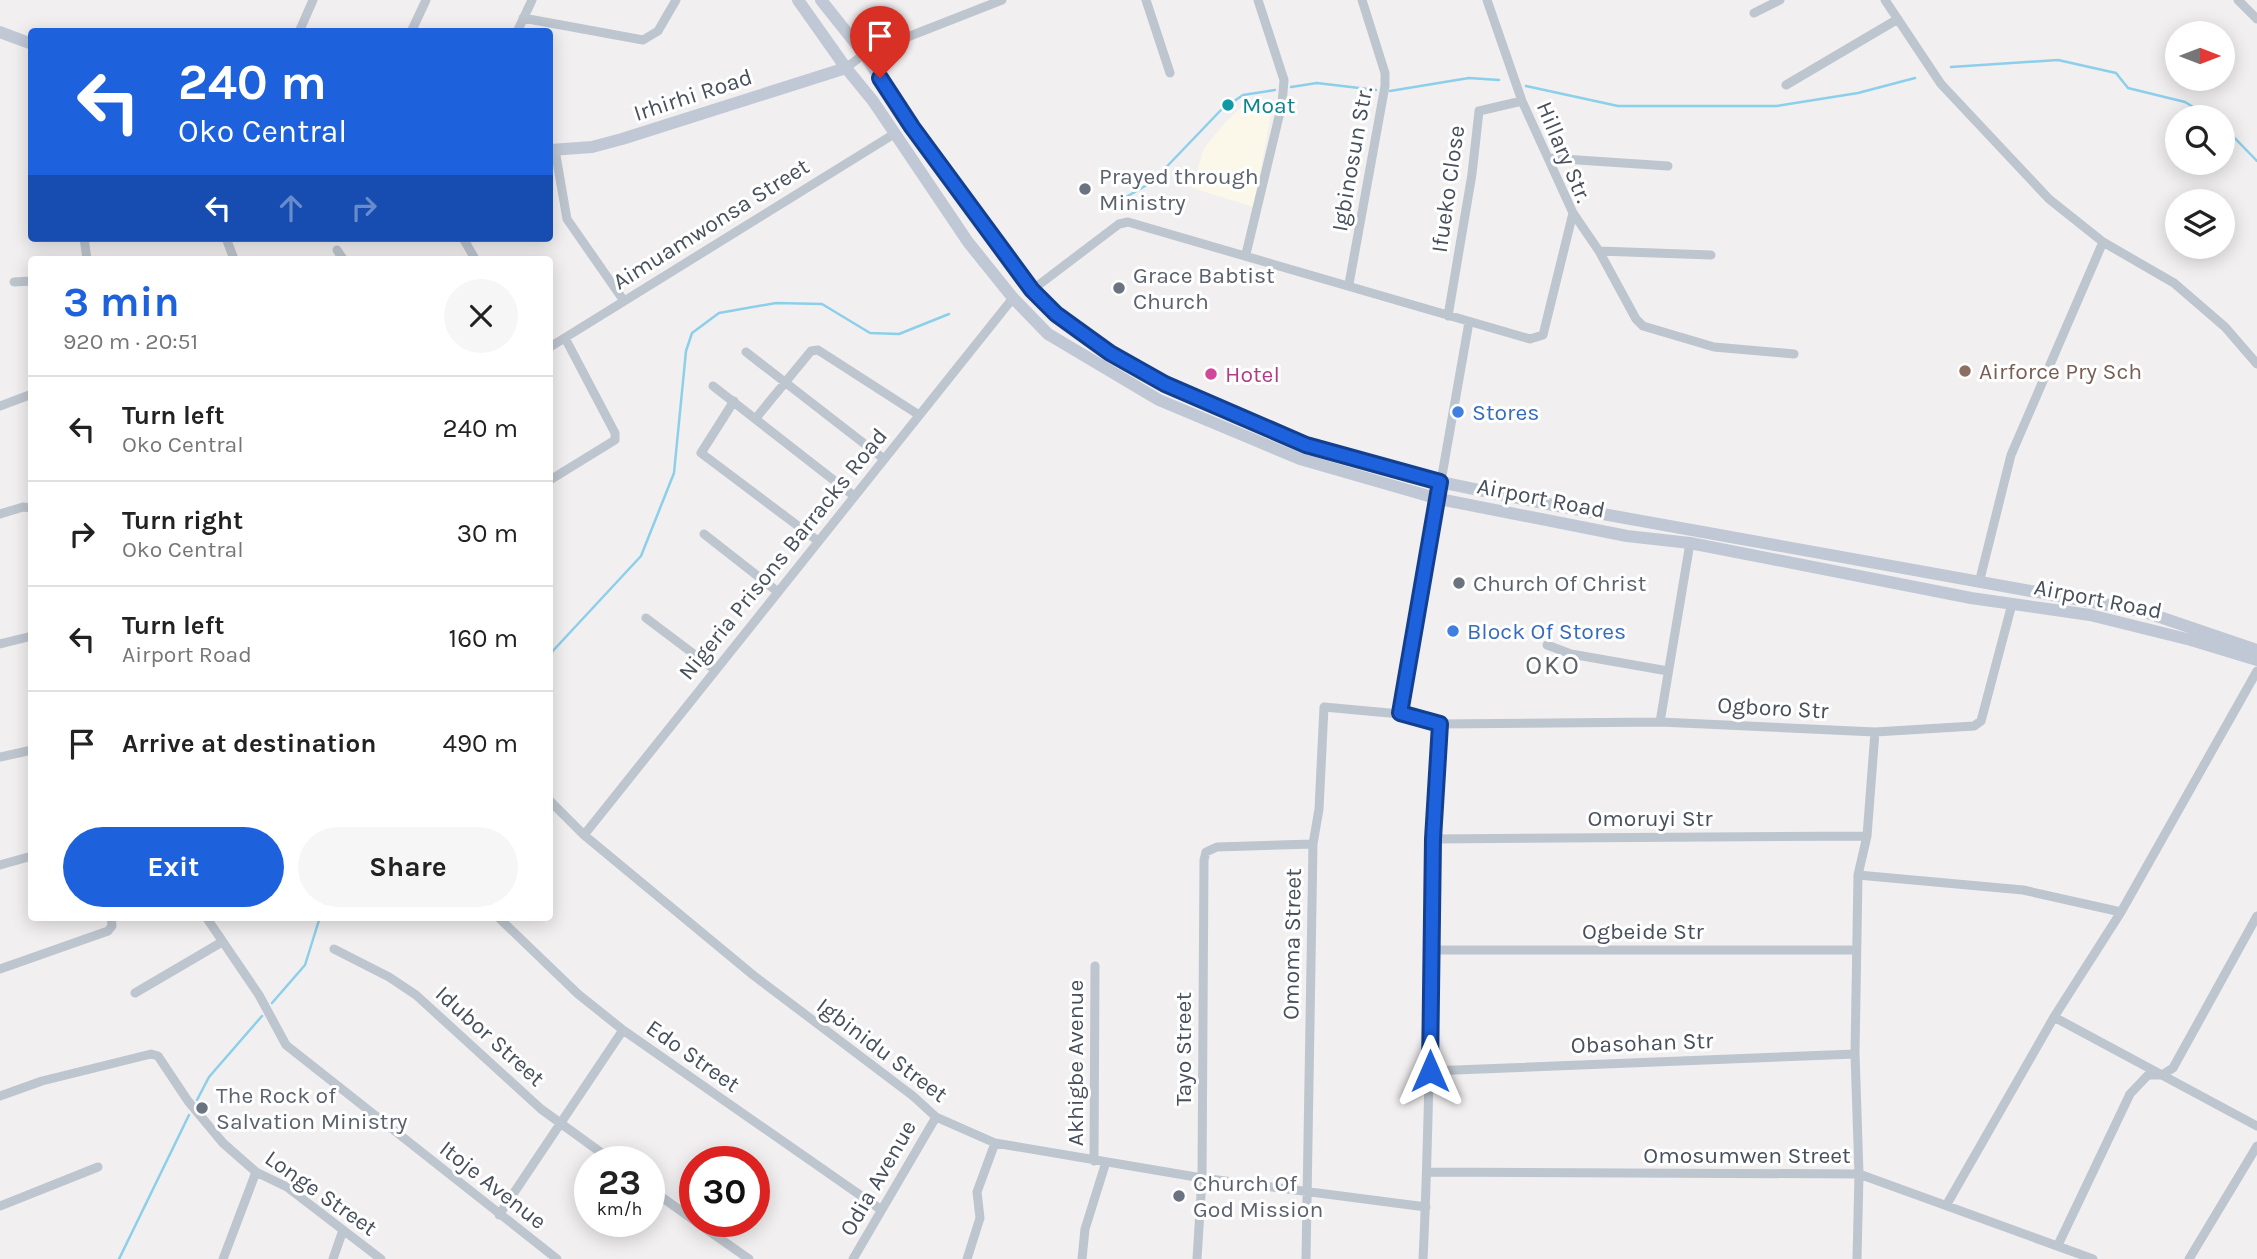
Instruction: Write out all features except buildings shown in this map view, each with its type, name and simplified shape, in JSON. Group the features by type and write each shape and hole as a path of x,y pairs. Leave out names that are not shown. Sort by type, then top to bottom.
{"main road":[{"name":"Airport Road","path":"798,0 873,101 968,242 1013,298 1048,334 1159,400 1300,459 1439,499 1627,536 1690,543 2113,621 2257,660"},
{"name":"Airport Road","path":"821,0 864,54 912,127 1032,290 1056,314 1110,353 1165,384 1306,445 1440,482 1604,515 2141,611 2257,650"},
{"path":"0,32 28,42"},
{"name":"Irhirhi Road","path":"553,150 592,147 622,139 846,68"}],"street":[{"path":"301,28 313,0"},
{"path":"413,28 426,0"},
{"path":"519,28 532,0"},
{"path":"523,18 643,40 658,31 676,0"},
{"path":"846,68 864,54 1002,0"},
{"path":"1146,0 1170,73"},
{"path":"1247,254 1282,104 1284,80 1258,0"},
{"name":"Igbinosun Str.","path":"1349,285 1385,86 1385,73 1362,0"},
{"name":"Hillary Str.","path":"1469,322 1530,339 1543,335 1573,213 1522,102 1487,0"},
{"path":"1754,13 1780,0"},
{"path":"1885,0 1941,83 2049,199 2103,243 2174,283 2225,327 2257,364"},
{"path":"2238,0 2257,19"},
{"path":"1786,85 1898,19"},
{"name":"Ifueko Close","path":"1448,316 1472,174 1479,111 1522,102"},
{"name":"Aimuamwonsa Street","path":"553,345 894,134"},
{"path":"553,155 567,219 624,301"},
{"path":"1548,158 1668,166"},
{"path":"1573,213 1643,326 1714,347 1794,354"},
{"path":"1032,290 1119,224 1128,222 1247,254 1469,322 1400,713"},
{"path":"1979,583 2011,455 2103,243"},
{"path":"1599,251 1711,255"},
{"path":"13,282 28,281"},
{"name":"Nigeria Prisons Barracks Road","path":"584,835 1013,298"},
{"path":"553,478 615,440 615,433 565,338"},
{"path":"756,418 811,351 818,350 919,415"},
{"path":"746,352 884,459"},
{"path":"713,386 854,496"},
{"path":"0,407 28,396"},
{"path":"734,401 701,453 818,541"},
{"path":"0,514 28,508"},
{"path":"704,534 778,592"},
{"path":"1660,722 1690,543"},
{"name":"Ogboro Str","path":"1400,713 1440,724 1660,722 1875,732 1974,726 1981,721 2012,604"},
{"path":"646,618 715,670"},
{"path":"0,643 28,637"},
{"path":"1547,645 1571,654 1668,671"},
{"path":"1947,1204 2053,1017 2121,912 2257,671"},
{"name":"Omoma Street","path":"1307,1259 1313,844 1319,808 1324,707 1400,713"},
{"path":"1423,1259 1428,1172 1433,839 1440,724"},
{"path":"1857,1259 1857,875 1867,836 1875,732"},
{"path":"0,757 28,751"},
{"name":"Igbinidu Street","path":"553,804 584,835 753,975 913,1096 936,1117 995,1143 1202,1178 1426,1207"},
{"name":"Omoruyi Str","path":"1433,839 1867,836"},
{"name":"Tayo Street","path":"1197,1259 1202,1178 1206,852 1217,847 1313,844"},
{"path":"0,865 28,857"},
{"path":"1857,875 2023,890 2121,912"},
{"path":"2058,1245 2130,1094 2148,1075 2162,1075 2173,1068 2257,916"},
{"path":"0,969 108,931 111,921"},
{"name":"Itoje Avenue","path":"209,921 259,995 286,1045 557,1259"},
{"name":"Edo Street","path":"502,921 578,994 623,1030 880,1209"},
{"path":"135,993 222,942"},
{"name":"Idubor Street","path":"334,949 389,977 416,995 562,1124 592,1146"},
{"name":"Ogbeide Str","path":"1430,950 1856,950"},
{"name":"Akhigbe Avenue","path":"1094,1161 1095,965"},
{"path":"2053,1017 2257,1126"},
{"path":"499,1215 623,1030"},
{"name":"Longe Street","path":"0,1096 42,1081 151,1054 158,1056 188,1101 223,1143 256,1172 287,1187 381,1259"},
{"name":"Obasohan Str","path":"1430,1071 1855,1054"},
{"name":"Odia Avenue","path":"853,1259 936,1117"},
{"path":"968,1259 980,1218 977,1192 995,1143"},
{"path":"2189,1259 2257,1146"},
{"path":"1082,1259 1085,1229 1105,1163"},
{"path":"0,1206 99,1167"},
{"path":"223,1259 256,1172"},
{"name":"Omosumwen Street","path":"1428,1172 1859,1174 2058,1245 2072,1256 2093,1259"},
{"path":"333,1259 343,1230"},
{"path":"718,1237 749,1259"}],"shaded area":[{"path":"1273,102 1254,207 1192,188 1204,148 1224,124 1243,106"}],"waterway":[{"path":"1951,67 2058,60 2116,73 2128,88 2190,105"},
{"path":"1390,91 1469,78 1499,80"},
{"path":"1526,86 1618,106 1777,106 1858,93 1915,78"},
{"path":"1291,87 1317,83 1376,90"},
{"path":"1100,204 1126,197 1152,182 1221,110 1243,95 1275,90"},
{"path":"2235,138 2257,161"},
{"path":"553,651 641,556 674,473 686,351 692,333 719,313 776,303 822,304 870,333 899,334 949,314"},
{"path":"272,1003 305,965 319,921"},
{"path":"197,1100 209,1077 262,1016"},
{"path":"119,1259 189,1115"}],"place":[{"name":"Moat","path":"1228,105"},
{"name":"Prayed through Ministry","path":"1085,189"},
{"name":"Grace Babtist Church","path":"1119,288"},
{"name":"Airforce Pry Sch","path":"1965,371"},
{"name":"Hotel","path":"1211,374"},
{"name":"Stores","path":"1458,412"},
{"name":"Church Of Christ","path":"1459,583"},
{"name":"Block Of Stores","path":"1453,631"},
{"name":"The Rock of Salvation Ministry","path":"202,1108"},
{"name":"Church Of God Mission","path":"1179,1196"}],"district":[{"name":"OKO","path":"1553,665"}],"route":[{"path":"880,78 912,127 1032,290 1056,314 1110,353 1165,384 1306,445 1440,482 1400,713 1440,724 1433,839 1430,1071"}]}
